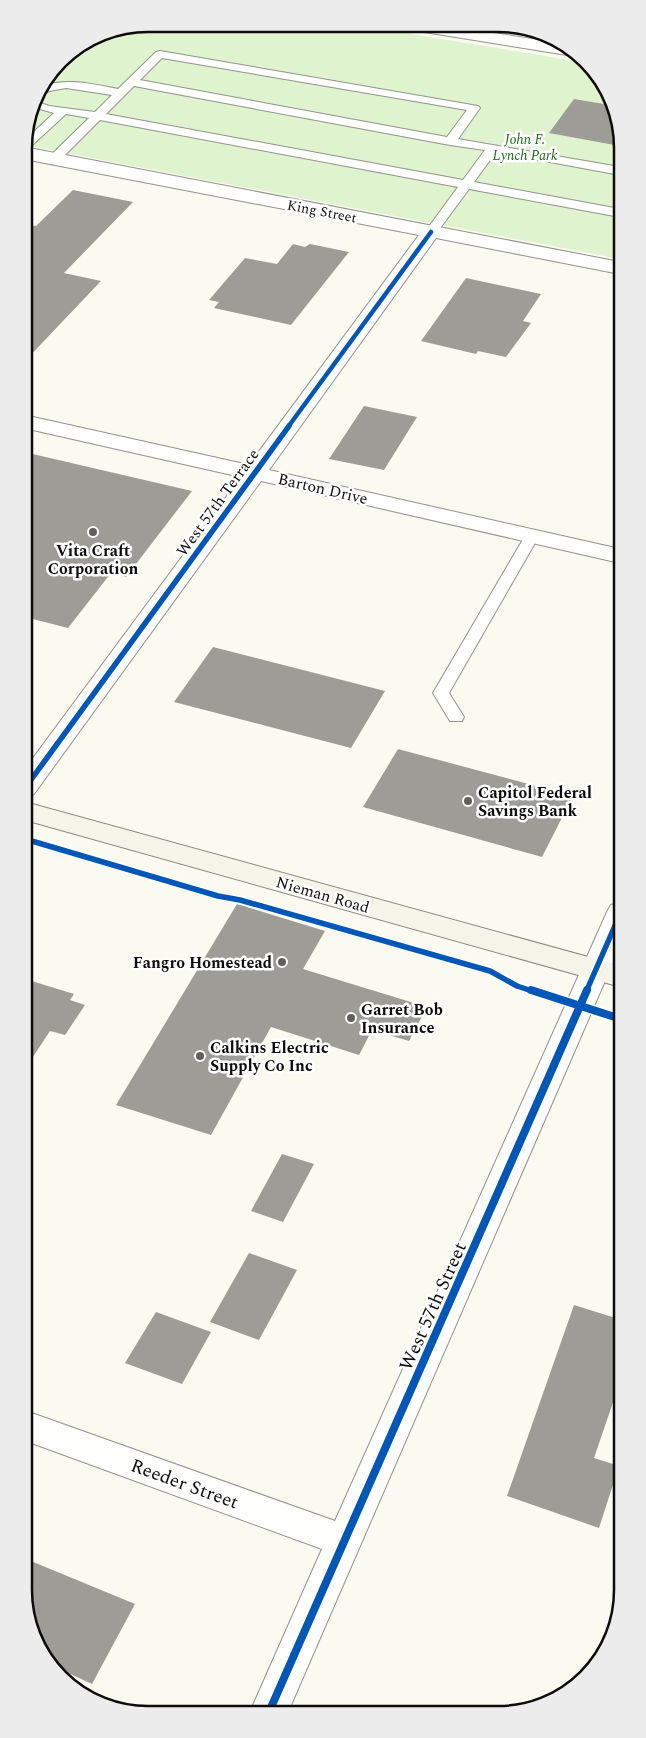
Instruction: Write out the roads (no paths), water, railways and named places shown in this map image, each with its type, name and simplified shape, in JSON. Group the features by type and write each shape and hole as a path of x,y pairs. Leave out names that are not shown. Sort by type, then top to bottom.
{"main road":[{"name":"Nieman Road","path":"33,812 608,974"}],"street":[{"path":"456,32 555,48"},
{"name":"King Street","path":"33,156 614,267"},
{"name":"West 57th Terrace","path":"33,778 431,232"},
{"name":"Barton Drive","path":"33,424 614,555"},
{"name":"West 57th Street","path":"272,1706 344,1541 608,974 613,948"},
{"name":"Reeder Street","path":"32,1428 344,1541"}],"lane":[{"path":"54,159 160,54 474,108 450,141"},
{"path":"131,82 614,170"},
{"path":"51,86 70,84 119,93"},
{"path":"40,107 48,110 64,110 614,213"},
{"path":"33,147 64,110"},
{"path":"431,232 493,148"},
{"path":"456,717 441,693 532,536"}],"place":[{"name":"Vita Craft Corporation","path":"93,532"},
{"name":"Capitol Federal Savings Bank","path":"468,801"},
{"name":"Fangro Homestead","path":"282,962"},
{"name":"Garret Bob Insurance","path":"351,1018"},
{"name":"Calkins Electric Supply Co Inc","path":"200,1056"}],"park label":[{"name":"John F. Lynch Park","path":"525,148"}]}
